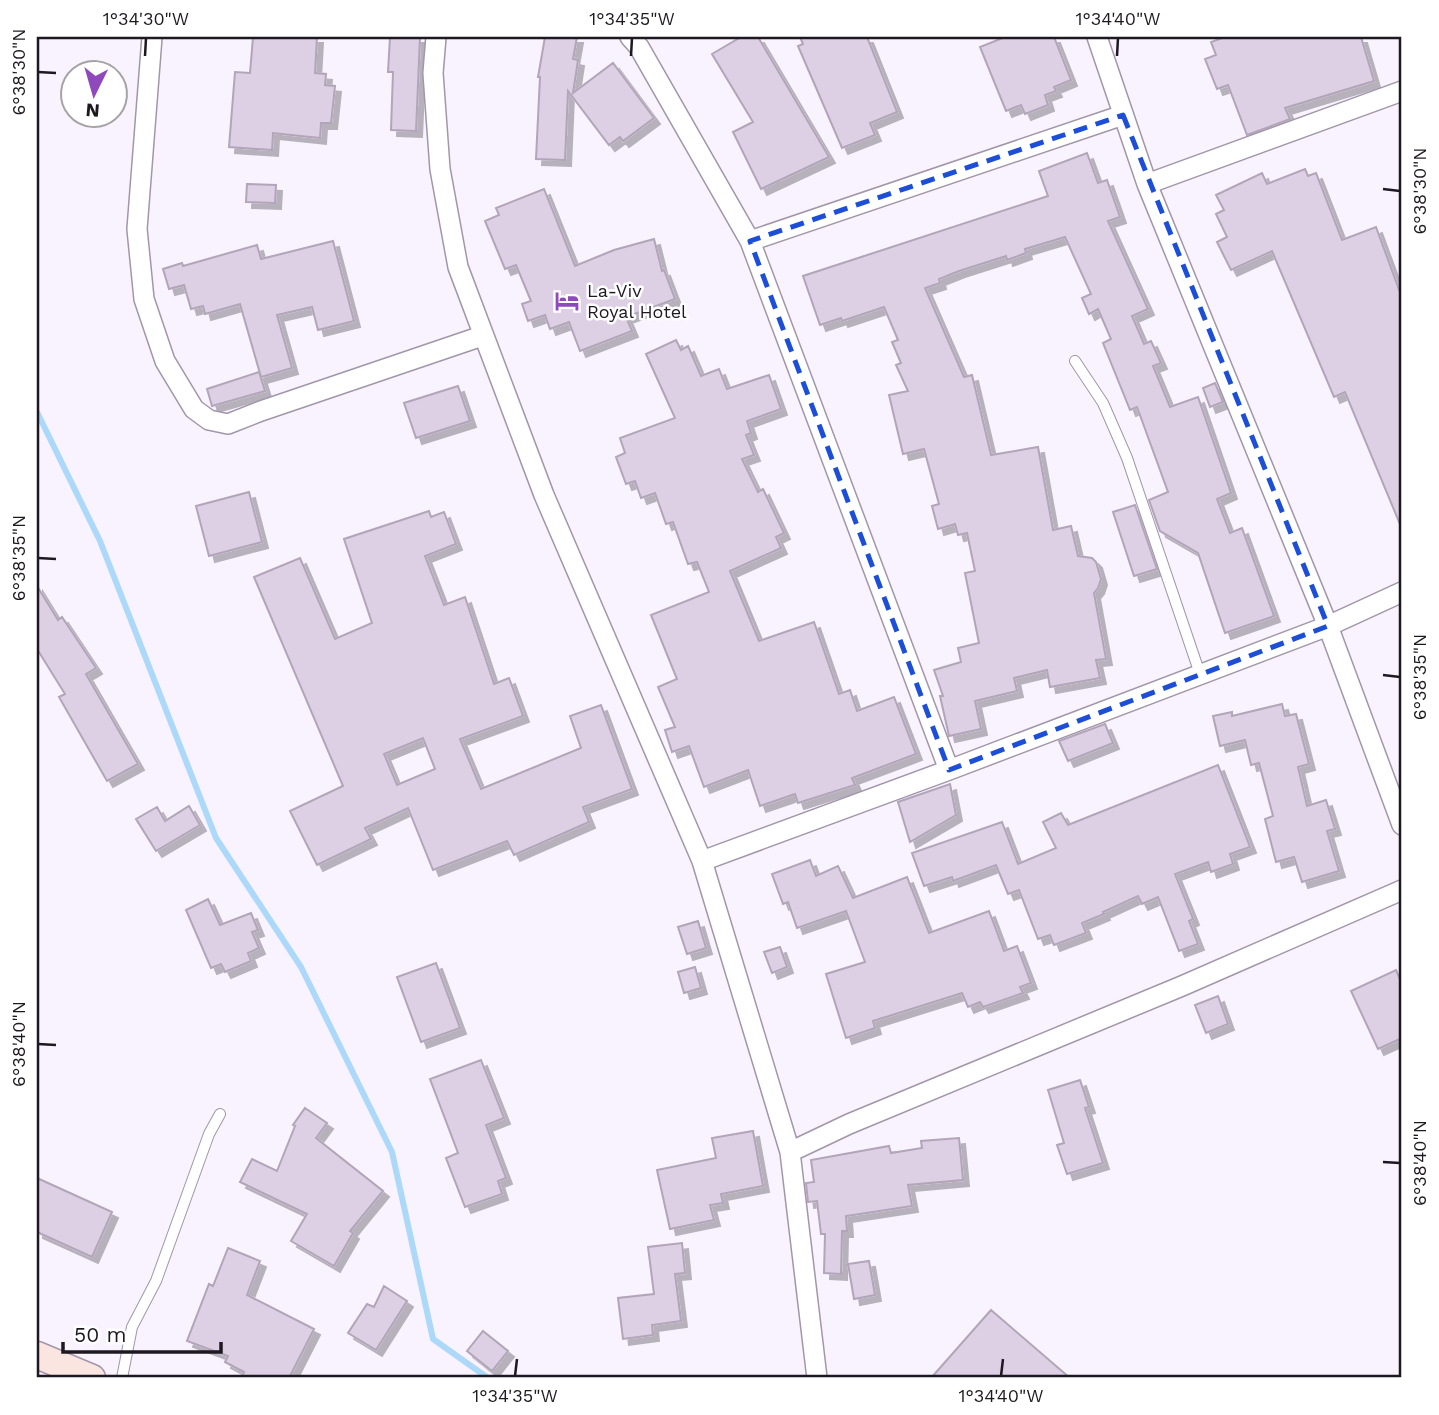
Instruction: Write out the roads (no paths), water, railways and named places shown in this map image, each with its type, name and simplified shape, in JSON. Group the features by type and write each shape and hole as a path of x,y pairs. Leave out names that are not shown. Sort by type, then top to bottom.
{"main road":[{"path":"37,1356 92,1378"}],"street":[{"path":"152,37 136,229 144,299 165,360 194,409 209,420 228,424 482,336"},
{"path":"436,37 433,73 440,169 458,267 544,495 702,861 790,1152 817,1378"},
{"path":"1097,37 1147,184 1328,626 1402,825"},
{"path":"638,40 750,241 949,770"},
{"path":"1147,184 1402,91"},
{"path":"750,241 1124,115"},
{"path":"702,861 1328,626 1402,592"},
{"path":"790,1152 849,1124 1182,986 1402,890"}],"lane":[{"path":"1075,361 1103,403 1127,458 1200,674"},
{"path":"122,1378 132,1327 156,1281 209,1134 220,1114"}],"waterway":[{"path":"37,412 100,541 216,838 301,967 392,1152 433,1339 488,1378"}],"place":[{"name":"La-Viv Royal Hotel","path":"567,301"}]}
